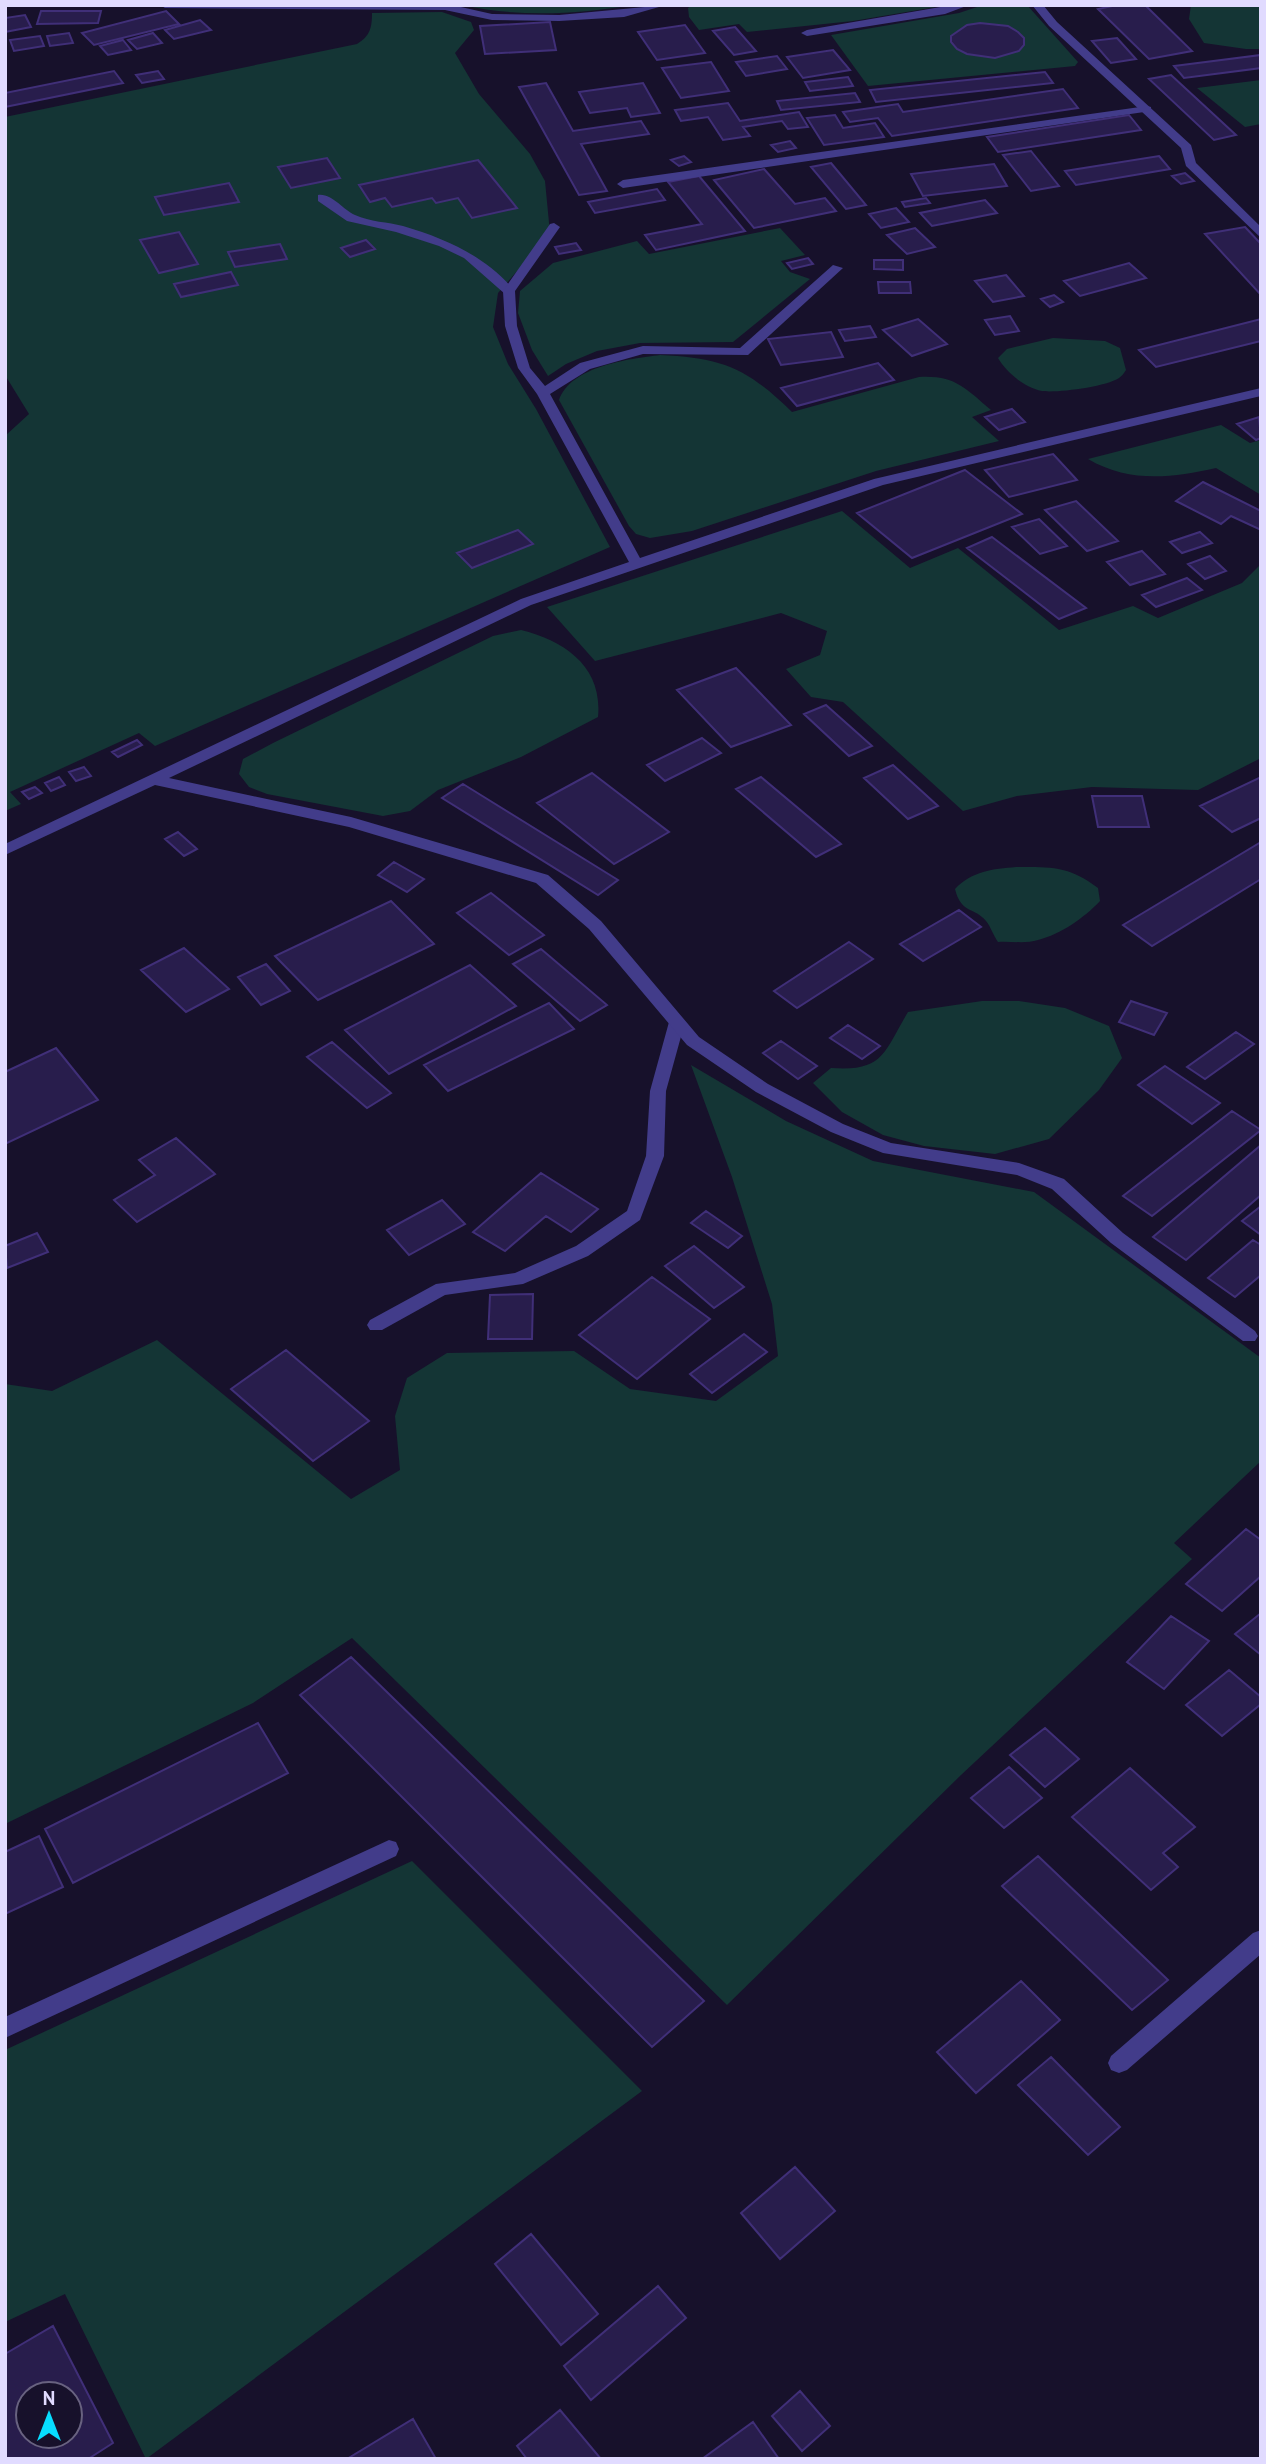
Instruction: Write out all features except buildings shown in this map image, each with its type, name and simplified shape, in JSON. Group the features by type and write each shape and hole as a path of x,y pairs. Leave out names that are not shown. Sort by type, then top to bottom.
{"street":[{"path":"165,5 445,7 492,17 559,18 624,14 661,5"},
{"path":"807,33 945,11 964,5"},
{"path":"1037,5 1053,24 1187,147 1190,164 1261,234"},
{"path":"624,184 1147,109"},
{"path":"322,198 351,218 399,229 443,243 468,255 509,291"},
{"path":"554,227 509,291 511,326 524,368 543,393 636,563"},
{"path":"543,393 585,366 643,350 743,352 837,268"},
{"path":"5,850 526,602 879,482 1261,392"},
{"path":"155,780 351,822 542,879 596,925 693,1041 762,1088 837,1128 890,1149 1020,1169 1058,1184 1117,1238 1250,1336"},
{"path":"376,1325 442,1289 517,1279 582,1251 634,1214 655,1156 658,1091 677,1022"},
{"path":"5,2028 389,1849"},
{"path":"1119,2063 1261,1940"}],"green space":[{"path":"463,5 634,5 592,11 527,13"},
{"path":"692,5 948,5 853,21 747,32 739,24 699,30 689,17 688,8"},
{"path":"983,5 1027,5 1078,62 1075,66 868,86 831,35 959,13"},
{"path":"1191,5 1261,5 1261,49 1204,43 1189,19"},
{"path":"442,12 471,22 474,30 455,53 479,94 530,154 545,181 550,233 498,293 493,327 508,364 536,409 610,547 155,746 139,733 10,792 21,804 5,811 5,436 29,414 5,375 5,117 357,44 369,31 372,13"},
{"path":"1261,80 1261,124 1245,127 1197,88"},
{"path":"780,228 805,255 781,261 790,272 810,279 733,342 640,343 597,351 566,364 548,376 532,350 518,313 520,291 553,263 637,241 649,254"},
{"path":"1053,338 1105,341 1120,348 1126,370 1119,378 1092,387 1042,391 1017,379 998,358 1007,349"},
{"path":"660,355 701,359 733,368 761,385 792,412 919,377 942,378 959,384 991,410 972,417 999,441 876,471 692,531 650,538 636,534 629,526 559,400 575,379 588,372 618,362"},
{"path":"1221,425 1250,443 1261,440 1261,495 1216,468 1167,476 1135,475 1103,467 1088,459"},
{"path":"842,511 910,568 958,548 1059,630 1133,606 1158,618 1242,583 1261,564 1261,758 1198,790 1092,787 1017,796 963,811 843,702 811,697 786,669 820,655 827,631 781,613 595,661 547,607"},
{"path":"521,630 552,641 578,659 594,684 598,699 598,717 521,757 438,790 410,811 383,816 267,794 249,787 239,774 243,759 273,743 493,636"},
{"path":"1016,867 1060,869 1078,875 1098,888 1100,901 1072,925 1055,934 1028,942 998,942 986,921 961,903 955,889 976,875"},
{"path":"982,1001 1019,1001 1065,1008 1109,1026 1122,1058 1099,1090 1049,1139 995,1154 924,1146 883,1135 842,1112 813,1083 831,1068 862,1067 872,1063 887,1048 908,1012"},
{"path":"691,1065 786,1121 873,1161 1034,1192 1261,1358 1261,1461 1174,1543 1192,1559 961,1775 727,2005 352,1638 253,1703 5,1824 5,1384 52,1391 157,1340 351,1499 400,1470 395,1416 407,1378 447,1353 574,1351 630,1389 716,1401 778,1356 772,1304 732,1177"},
{"path":"412,1861 642,2091 146,2459 65,2294 5,2322 5,2050"}]}
